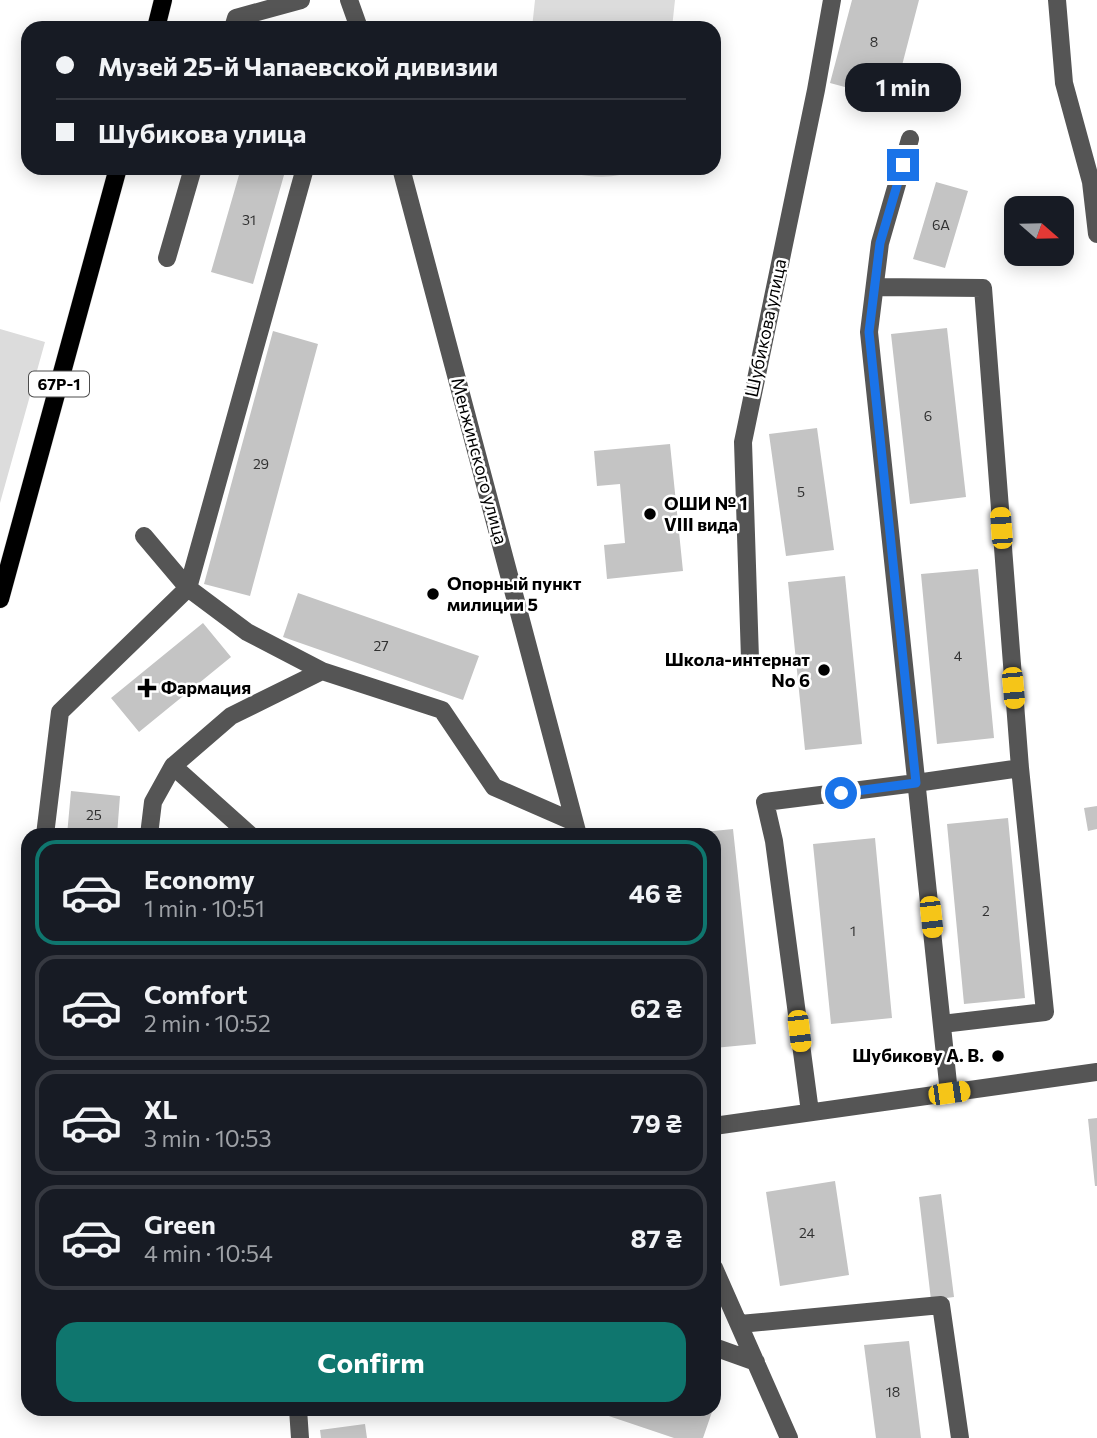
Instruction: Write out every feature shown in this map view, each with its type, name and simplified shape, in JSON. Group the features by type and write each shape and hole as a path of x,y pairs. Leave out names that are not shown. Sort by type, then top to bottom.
{"main road":[{"path":"158,21 163,0"},
{"name":"67Р-1","path":"0,599 116,175"}],"street":[{"path":"235,21 236,18 301,0"},
{"path":"349,0 354,21"},
{"name":"Шубикова улица","path":"750,659 743,442 832,0"},
{"path":"1057,0 1064,82 1091,182 1097,234"},
{"path":"910,139 880,243 869,332 949,1093"},
{"path":"167,258 191,175"},
{"path":"47,828 60,712 188,588 303,175"},
{"name":"Менжинского улица","path":"403,175 576,828"},
{"path":"875,288 983,288 1020,768 1045,1013 942,1024"},
{"path":"144,536 188,588 247,632 322,671 442,710 494,788 576,828"},
{"path":"150,828 153,802 173,766 231,716 322,671"},
{"path":"173,766 242,828"},
{"path":"810,1112 774,841 765,802 1020,768"},
{"path":"721,1125 1097,1072"},
{"path":"721,1283 789,1438"},
{"path":"740,1324 941,1305 960,1438"},
{"path":"721,1350 756,1362"},
{"path":"298,1416 300,1438"}],"shaded area":[{"path":"535,0 675,0 673,21 533,21"},
{"path":"582,175 619,175 608,177"},
{"path":"0,329 45,342 0,503"}],"building":[{"path":"852,0 919,0 893,100 830,83"},
{"path":"239,175 284,175 253,284 211,272"},
{"path":"936,182 968,191 945,268 913,259"},
{"path":"947,328 966,497 910,504 891,334"},
{"path":"273,331 318,344 250,596 204,584"},
{"path":"817,428 834,550 786,556 769,434"},
{"name":"ОШИ № 1 VIII вида","path":"670,444 683,571 607,579 604,545 625,543 620,484 597,486 594,451"},
{"path":"978,569 994,738 937,744 921,574"},
{"path":"845,576 862,744 805,750 788,582"},
{"path":"298,593 479,656 463,700 283,637"},
{"path":"203,623 231,657 139,732 111,698"},
{"path":"71,791 120,796 118,828 68,828"},
{"path":"1097,806 1097,829 1088,831 1084,808"},
{"path":"1008,818 1025,998 964,1004 947,824"},
{"path":"733,829 756,1044 721,1047 721,830"},
{"path":"875,838 892,1018 831,1024 813,844"},
{"path":"1097,1118 1097,1186 1095,1186 1088,1119"},
{"path":"835,1181 849,1275 780,1286 766,1192"},
{"path":"941,1194 954,1297 931,1300 919,1197"},
{"path":"909,1341 921,1438 876,1438 864,1345"},
{"path":"609,1416 711,1416 703,1438 674,1438"},
{"path":"365,1424 367,1438 321,1438 320,1430"}],"place":[{"name":"ОШИ № 1 VIII вида","path":"650,514"},
{"name":"Опорный пункт милиции 5","path":"433,594"},
{"name":"Школа-интернат No 6","path":"824,670"},
{"name":"Фармация","path":"147,688"},
{"name":"Шубикову А. В.","path":"998,1056"}],"route":[{"path":"841,793 916,783 869,332 880,243 903,165"}]}
